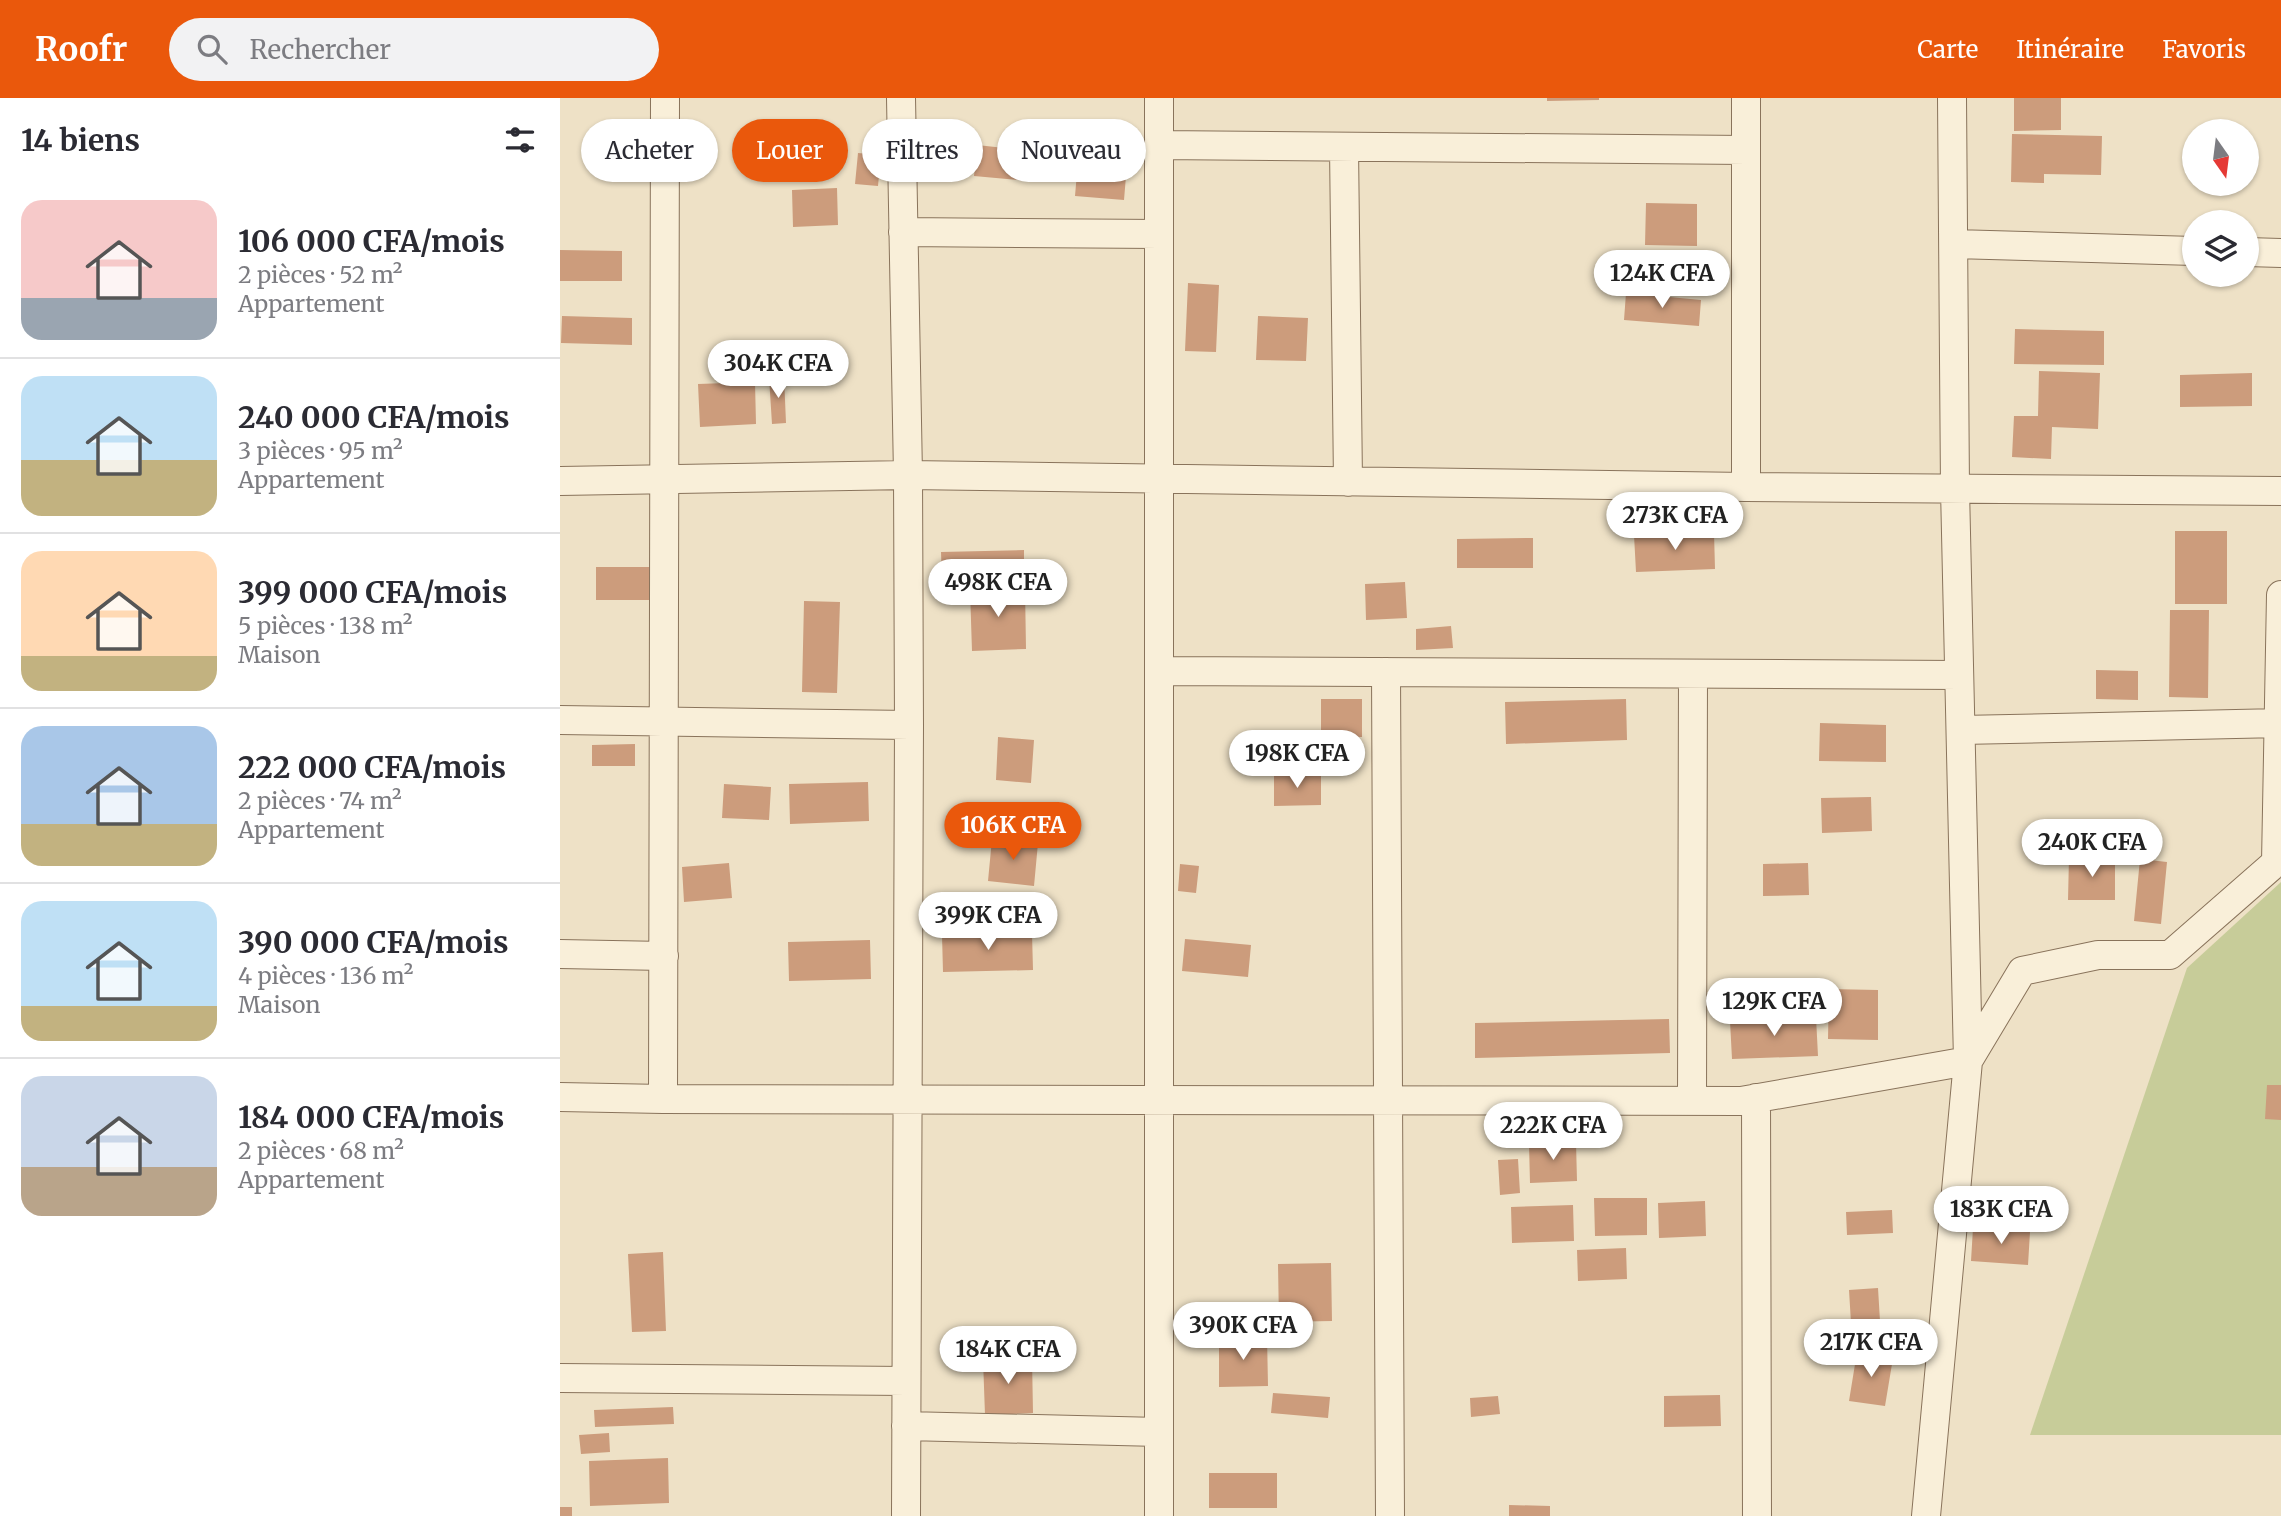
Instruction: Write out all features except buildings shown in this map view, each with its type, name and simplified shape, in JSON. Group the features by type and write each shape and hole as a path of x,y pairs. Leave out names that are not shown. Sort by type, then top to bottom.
{"street":[{"path":"663,1099 665,98"},
{"path":"901,98 908,475 909,725 906,1516"},
{"path":"1159,98 1159,1516"},
{"path":"1746,98 1746,487"},
{"path":"1926,1516 1968,1061 1955,489 1952,98"},
{"path":"1159,145 1746,150"},
{"path":"1344,147 1348,482"},
{"path":"903,232 1159,234"},
{"path":"1954,244 2182,251"},
{"path":"2259,252 2281,253"},
{"path":"560,481 908,475 1746,487 2281,491"},
{"path":"560,1097 1741,1101 1968,1061 2022,971 2098,955 2170,955 2278,861 2281,595"},
{"path":"1159,671 1959,675"},
{"path":"1386,672 1390,1516"},
{"path":"1692,674 1692,1101"},
{"path":"560,720 909,725"},
{"path":"1961,730 2280,723"},
{"path":"560,954 664,956"},
{"path":"1756,1098 1757,1516"},
{"path":"560,1378 906,1381"},
{"path":"906,1426 1159,1432"}],"green space":[{"path":"2281,882 2281,1435 2030,1435 2187,968"}]}
